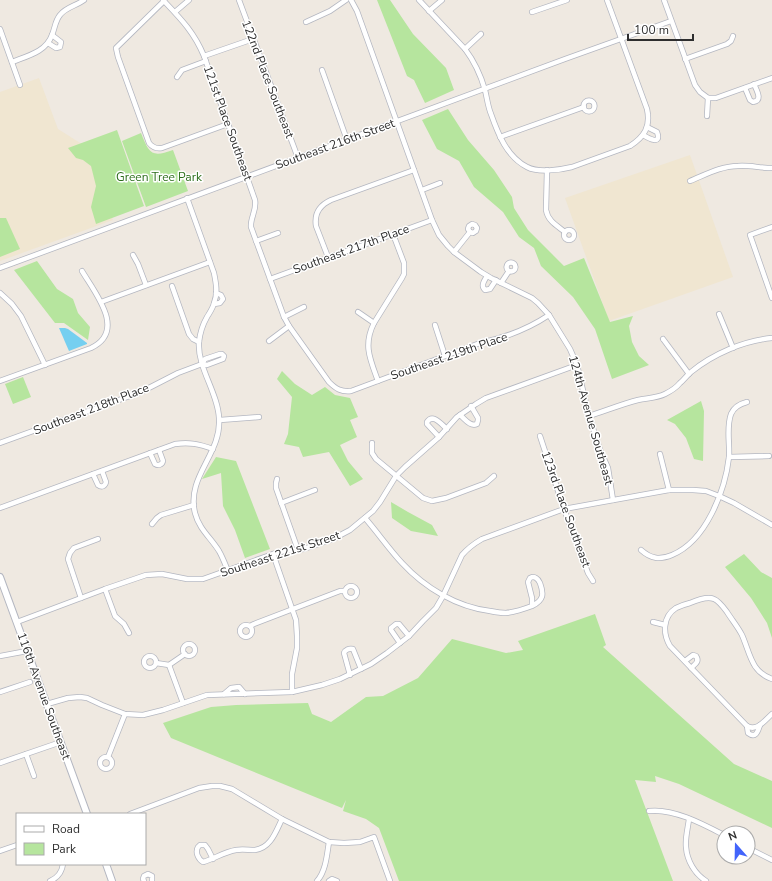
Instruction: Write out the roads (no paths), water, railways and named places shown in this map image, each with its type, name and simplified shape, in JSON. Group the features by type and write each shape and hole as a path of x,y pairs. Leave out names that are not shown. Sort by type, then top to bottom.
{"main road":[{"name":"116th Avenue Southeast","path":"0,577 87,813"},
{"path":"106,865 112,881"}],"street":[{"path":"12,62 39,51 44,47 52,35 55,23 60,14 67,8 84,0"},
{"path":"175,12 189,0"},
{"name":"122nd Place Southeast","path":"239,0 298,158"},
{"path":"306,22 330,11 346,0"},
{"name":"124th Avenue Southeast","path":"351,0 432,220 439,235 454,252 487,276 532,298 549,315 570,349 577,365 589,416 600,450 608,468 614,500"},
{"path":"419,0 471,57 484,89 490,114 500,137 512,155 527,167 537,170 564,169 582,164 630,146 637,141 645,131 648,116 647,109 607,0"},
{"path":"429,11 442,0"},
{"path":"532,12 567,0"},
{"path":"664,0 695,85 700,92 708,98 716,98 772,78"},
{"path":"163,1 116,48 148,140 153,147 162,148 228,124"},
{"name":"121st Place Southeast","path":"163,1 175,12 194,35 205,59 255,200 256,205 251,223 252,231 284,317 329,382 337,390 346,391"},
{"name":"Southeast 216th Street","path":"0,268 671,21"},
{"path":"0,29 20,85"},
{"path":"465,49 481,34"},
{"path":"48,43 56,48 60,47 61,42 52,35"},
{"path":"685,59 728,44 733,36"},
{"path":"177,77 182,70 253,38"},
{"path":"322,70 347,140"},
{"path":"745,88 750,100 756,102 759,98 754,84"},
{"path":"707,116 708,98"},
{"path":"500,137 584,107"},
{"path":"690,181 721,169 737,166 772,168"},
{"path":"328,257 316,226 318,210 325,203 331,200 414,170"},
{"path":"547,170 547,214 550,220 565,232"},
{"path":"422,190 440,183"},
{"path":"187,198 214,273 216,293 214,304 203,326 199,349 202,364 217,403 220,420 217,438 213,449 196,484 194,506 198,521 207,536 219,551 228,571"},
{"name":"Southeast 217th Place","path":"270,279 432,220"},
{"path":"772,227 750,235 772,298"},
{"path":"454,252 470,232"},
{"path":"256,241 278,233"},
{"path":"378,381 368,351 368,337 374,323 404,274 404,263 393,234"},
{"path":"132,255 138,264 146,285"},
{"path":"101,302 210,262"},
{"path":"0,381 95,346 101,342 106,333 108,320 101,302 82,271"},
{"path":"502,283 509,271"},
{"path":"487,276 482,285 485,290 490,289 496,280"},
{"path":"172,286 190,334 199,342"},
{"path":"1,296 12,304 21,316 45,365"},
{"path":"284,317 304,307"},
{"path":"358,312 374,323"},
{"path":"719,314 733,348"},
{"name":"Southeast 219th Place","path":"346,391 351,391 480,343 493,341 531,326 549,315"},
{"path":"434,325 445,356"},
{"path":"269,341 289,326"},
{"path":"589,416 639,400 663,395 681,383 701,364 713,357 756,340 772,338"},
{"path":"664,339 689,374"},
{"name":"Southeast 218th Place","path":"0,443 140,392 178,373 202,364"},
{"name":"Southeast 221st Street","path":"17,622 146,575 162,574 195,580 203,579 273,554 284,551 304,549 342,534 350,530 373,511 396,476 414,458 440,437 460,415 471,406 486,398 577,365"},
{"path":"641,550 649,557 663,558 680,552 698,535 716,504 724,483 729,457 729,421 731,414 735,407 747,402"},
{"path":"460,415 470,424 477,424 478,418 471,406"},
{"path":"220,420 259,418"},
{"path":"440,437 427,424 428,419 435,419 447,429"},
{"name":"123rd Place Southeast","path":"540,436 564,509 588,573 593,581"},
{"path":"372,443 372,453 374,456 424,498 432,501 446,498 486,483 494,476"},
{"path":"0,508 175,444 197,444 213,449"},
{"path":"150,453 155,464 160,465 163,461 159,450"},
{"path":"660,454 669,490"},
{"path":"729,457 769,456"},
{"path":"93,474 98,485 103,486 106,482 102,470"},
{"path":"277,479 276,488 298,550"},
{"path":"281,503 315,490"},
{"path":"47,704 68,698 80,697 87,698 125,714 143,715 163,710 207,694 292,692 322,685 350,675 387,654 409,636 436,608 459,560 466,550 482,539 564,509 669,490 706,491 734,503 772,525"},
{"path":"152,524 161,515 194,506"},
{"path":"365,518 406,567 424,583 443,596 469,607 484,610 504,613 520,610 532,606 538,603 542,596 543,593 539,580 536,577 530,578 528,582 532,598 532,606"},
{"path":"81,598 68,559 74,548 98,539"},
{"path":"273,554 296,620 296,657 292,674 292,692"},
{"path":"105,589 115,616 124,624 129,633"},
{"path":"250,626 340,591 345,591"},
{"path":"772,679 755,667 738,628 724,609 714,599 706,598 696,600 676,609 666,620 665,634 670,646 747,726 753,728 760,725 772,714"},
{"path":"653,622 665,625"},
{"path":"400,643 391,630 391,628 396,624 399,624 409,636"},
{"path":"350,675 344,653 346,650 350,648 353,649 361,669"},
{"path":"0,656 27,651"},
{"path":"156,663 169,665 185,654"},
{"path":"685,661 692,655 696,656 698,662 691,668"},
{"path":"169,665 182,703"},
{"path":"0,692 30,682"},
{"path":"108,757 125,714"},
{"path":"747,726 748,733 754,735 758,732 760,725"},
{"path":"0,763 61,742"},
{"path":"26,754 34,776"},
{"path":"134,813 199,788 220,786 232,789 282,819 329,842 360,842 374,837 390,881"},
{"path":"649,811 656,810 669,812 700,823 716,831"},
{"path":"212,859 237,850 260,849 271,841 282,819"},
{"path":"689,819 686,847 689,860 694,869 706,881"},
{"path":"329,842 323,870 319,879 327,881 332,879 337,881"},
{"path":"0,851 16,845"},
{"path":"756,852 772,860"},
{"path":"50,881 56,878 61,872 63,865"},
{"path":"144,881 144,876 148,874 152,876 152,881"}],"water":[{"path":"59,328 68,329 87,344 69,351"}],"park label":[{"name":"Green Tree Park","path":"159,177"}]}
